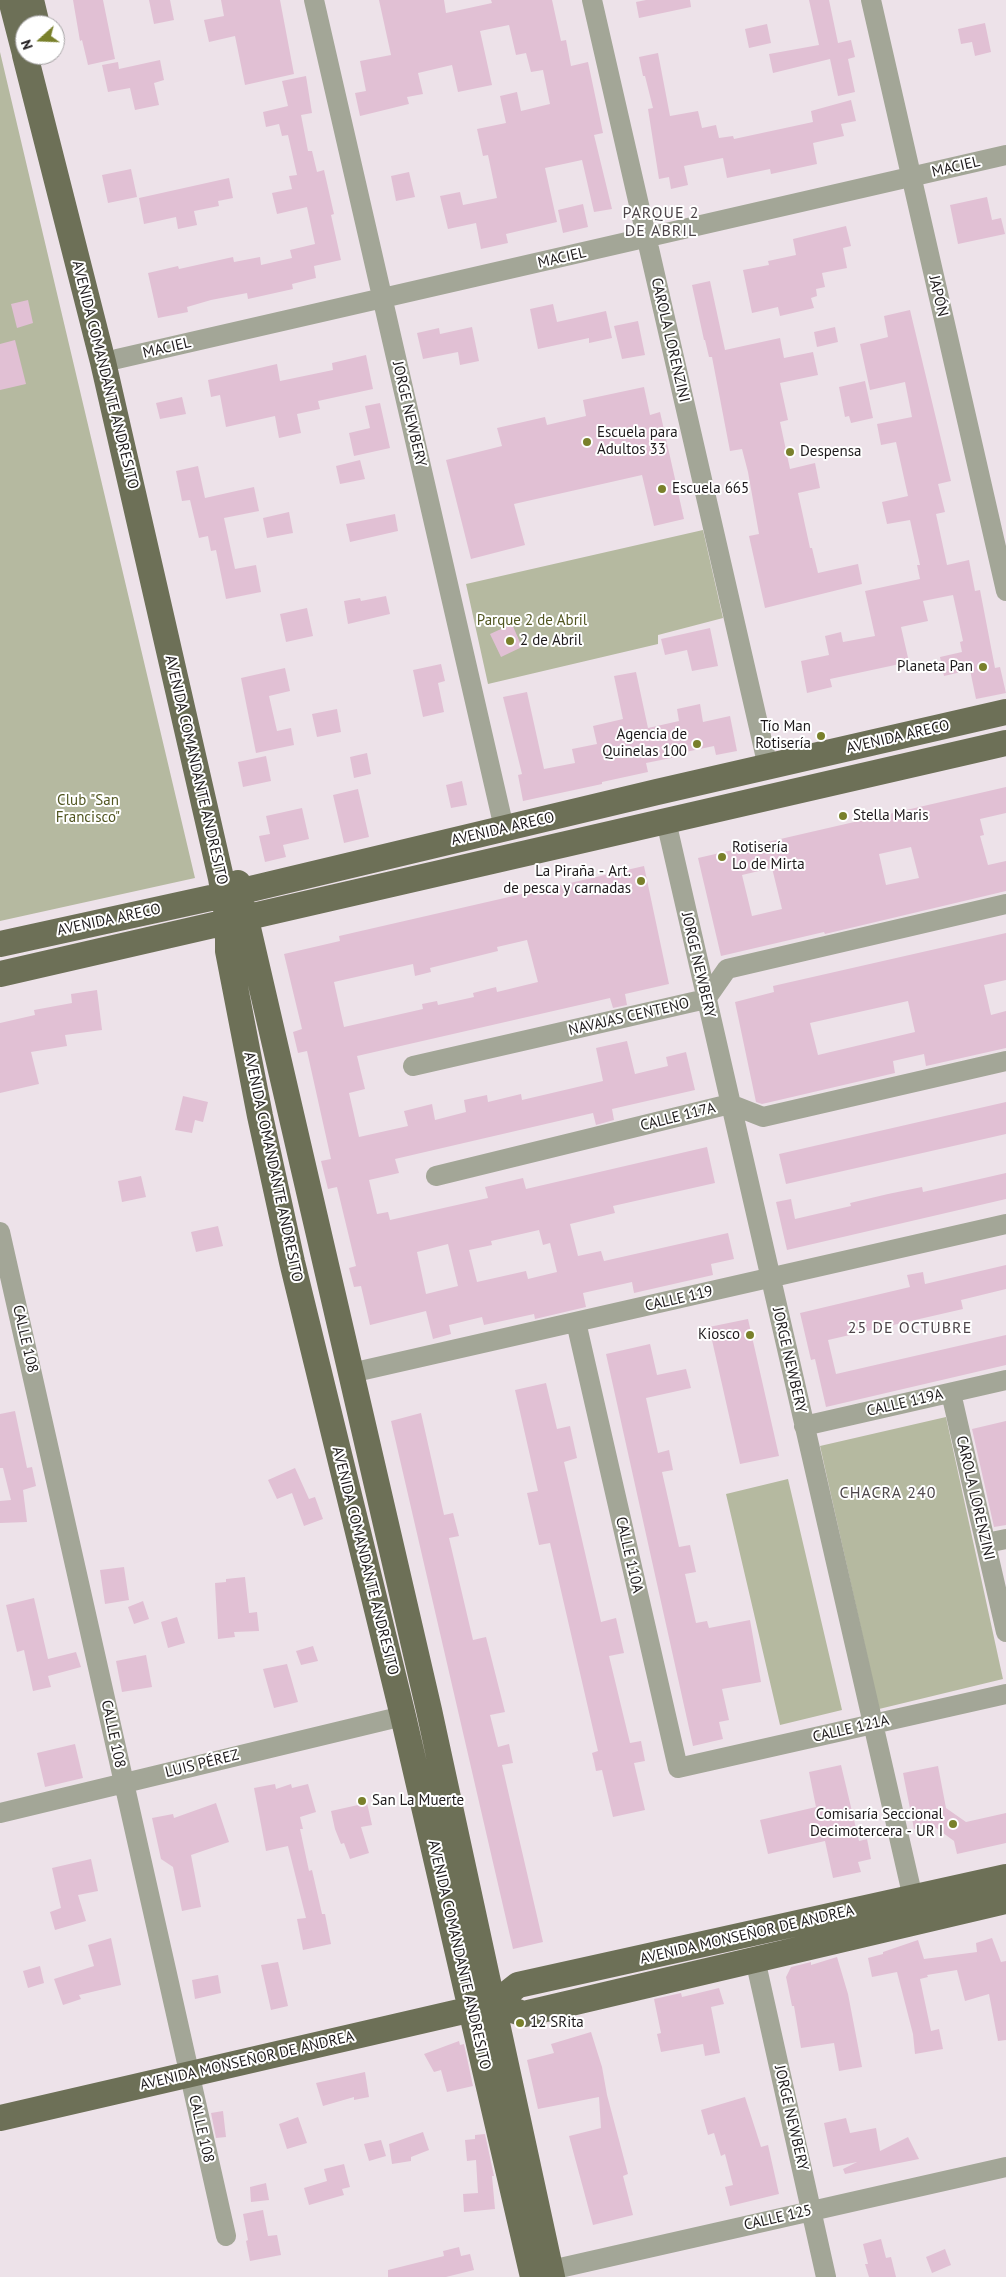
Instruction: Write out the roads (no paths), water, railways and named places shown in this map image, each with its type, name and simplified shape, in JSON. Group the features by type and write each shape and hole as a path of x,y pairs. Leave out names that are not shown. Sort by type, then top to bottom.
{"main road":[{"name":"AVENIDA COMANDANTE ANDRESITO","path":"11,0 15,15"},
{"path":"31,0 35,15"},
{"name":"AVENIDA COMANDANTE ANDRESITO","path":"28,65 105,372 237,920 351,1374 429,1710 483,2007"},
{"name":"AVENIDA COMANDANTE ANDRESITO","path":"46,65 238,873 231,894"},
{"name":"AVENIDA ARECO","path":"0,944 231,894 504,828 1006,712"},
{"name":"AVENIDA ARECO","path":"0,974 1006,743"},
{"name":"AVENIDA COMANDANTE ANDRESITO","path":"237,920 228,951 260,1116 292,1262 403,1716 483,2007 545,2275"},
{"name":"AVENIDA MONSEÑOR DE ANDREA","path":"0,2118 483,2007 518,1985 1006,1877"},
{"name":"AVENIDA MONSEÑOR DE ANDREA","path":"483,2007 524,2014 1006,1901"}],"street":[{"name":"JORGE NEWBERY","path":"314,0 504,828"},
{"name":"CAROLA LORENZINI","path":"592,0 768,767"},
{"name":"JAPÓN","path":"870,0 1006,591"},
{"name":"MACIEL","path":"117,359 1006,155"},
{"name":"JORGE NEWBERY","path":"666,821 913,1898"},
{"name":"NAVAJAS CENTENO","path":"413,1066 706,999 727,970 1006,904"},
{"name":"CALLE 117A","path":"436,1176 730,1104 763,1117 1006,1062"},
{"name":"CALLE 119","path":"351,1374 1006,1224"},
{"name":"CALLE 108","path":"0,1232 64,1512 188,2075 226,2236"},
{"name":"CALLE 110A","path":"576,1322 678,1768 697,1764"},
{"name":"CALLE 119A","path":"804,1426 1006,1380"},
{"name":"CAROLA LORENZINI","path":"951,1393 1006,1632"},
{"path":"986,1543 1006,1539"},
{"name":"CALLE 121A","path":"697,1764 1006,1694"},
{"name":"LUIS PÉREZ","path":"0,1813 403,1716"},
{"name":"JORGE NEWBERY","path":"755,1959 826,2277"},
{"name":"CALLE 125","path":"545,2275 1006,2166"}],"place":[{"name":"Escuela para Adultos 33","path":"587,442"},
{"name":"Despensa","path":"790,452"},
{"name":"Escuela 665","path":"662,489"},
{"name":"2 de Abril","path":"510,641"},
{"name":"Planeta Pan","path":"983,667"},
{"name":"Tío Man Rotisería","path":"821,736"},
{"name":"Agencia de Quinelas 100","path":"697,744"},
{"name":"Stella Maris","path":"843,816"},
{"name":"Rotisería Lo de Mirta","path":"722,857"},
{"name":"La Piraña - Art. de pesca y carnadas","path":"641,881"},
{"name":"Kiosco","path":"750,1335"},
{"name":"San La Muerte","path":"362,1801"},
{"name":"Comisaría Seccional Decimotercera - UR I","path":"953,1824"},
{"name":"12 SRita","path":"520,2023"}],"district":[{"name":"PARQUE 2 DE ABRIL","path":"661,222"},
{"name":"25 DE OCTUBRE","path":"910,1328"},
{"name":"CHACRA 240","path":"888,1493"}],"park label":[{"name":"Parque 2 de Abril","path":"532,621"},
{"name":"Club \"San Francisco\"","path":"88,810"}]}
